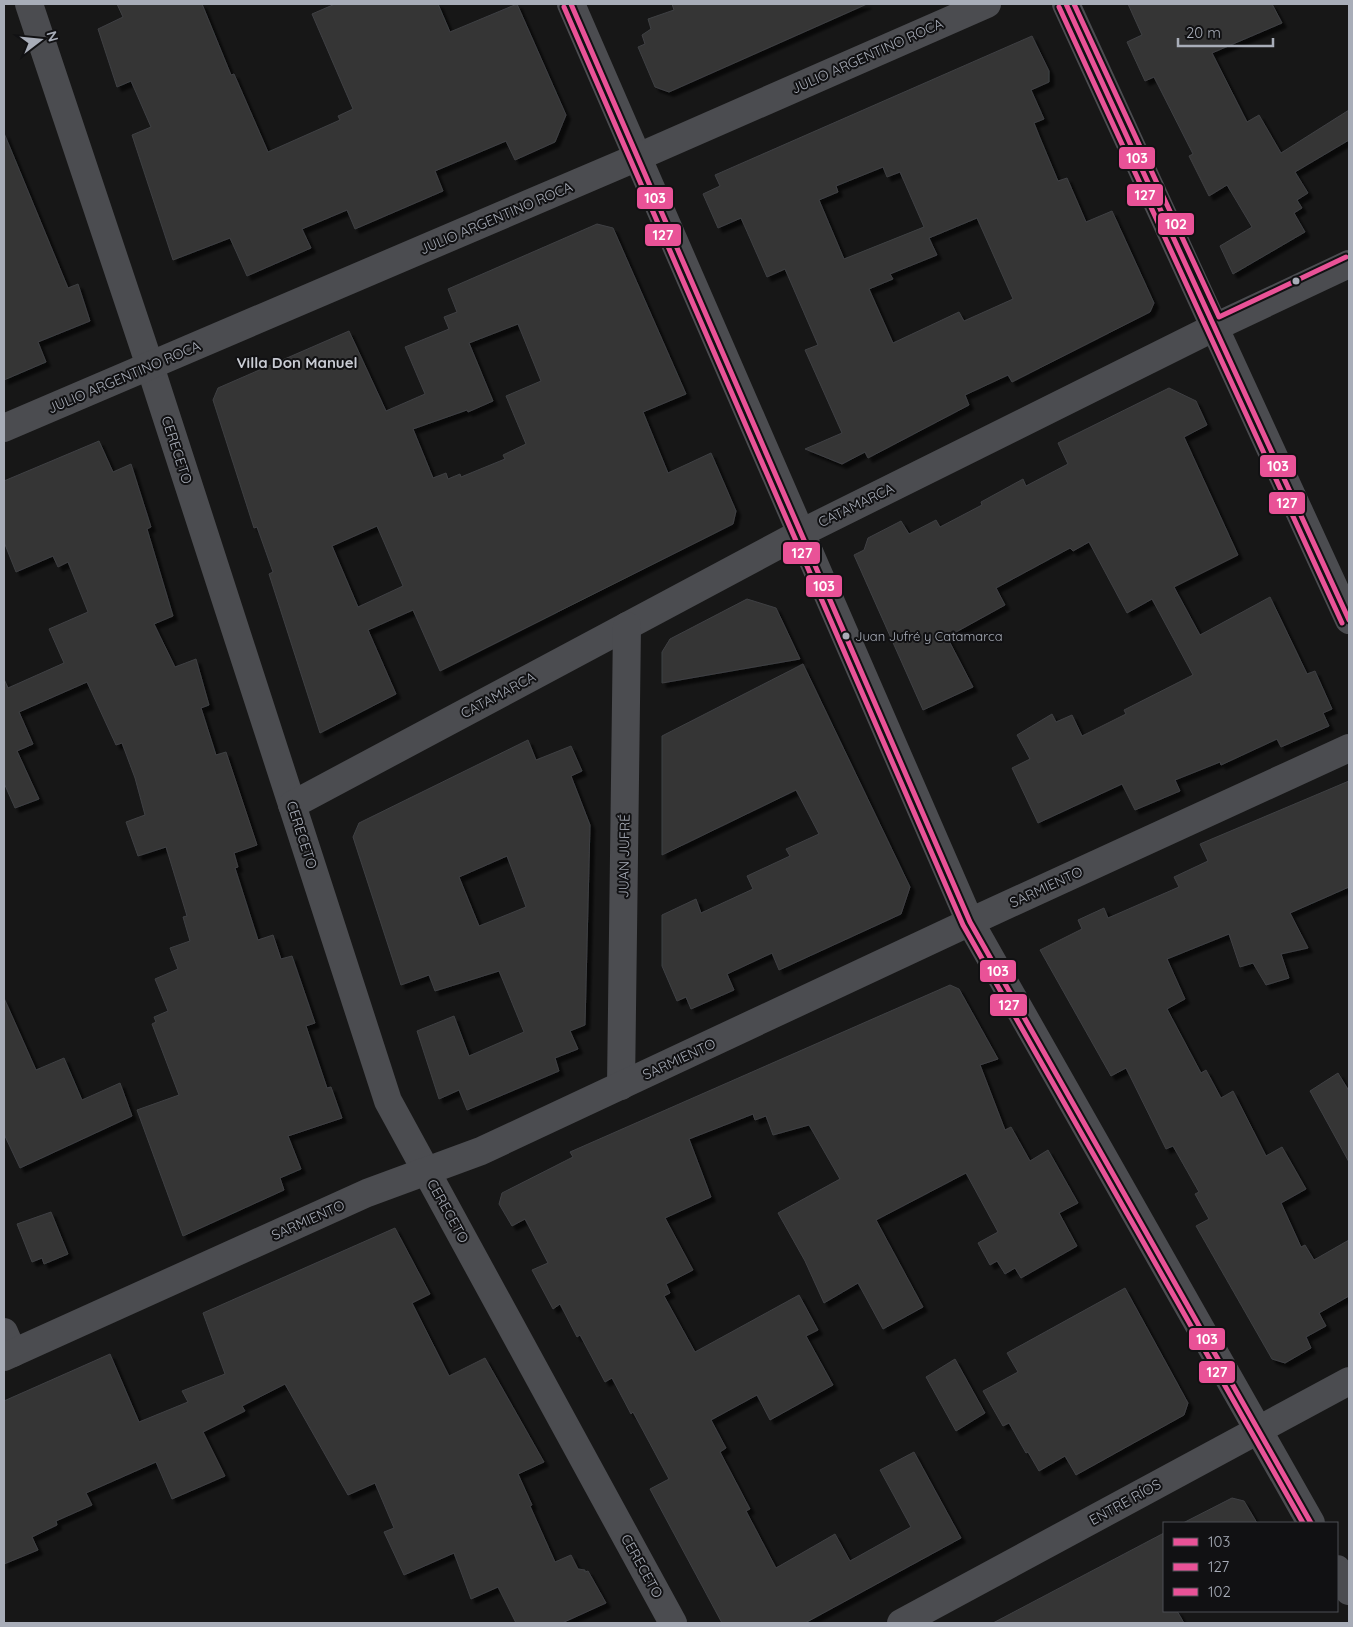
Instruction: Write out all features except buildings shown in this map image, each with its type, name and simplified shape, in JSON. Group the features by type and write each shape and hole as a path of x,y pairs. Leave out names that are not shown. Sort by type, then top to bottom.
{"street":[{"name":"CERECETO","path":"29,4 150,366 388,1101 673,1623"},
{"path":"571,4 970,922 1310,1522"},
{"name":"JULIO ARGENTINO ROCA","path":"4,428 638,157 987,4"},
{"path":"1066,4 1349,620"},
{"name":"CATAMARCA","path":"292,805 801,533 1215,327 1349,264"},
{"name":"JUAN JUFRÉ","path":"621,1086 627,626"},
{"name":"SARMIENTO","path":"7,1347 367,1193 481,1151 970,922 1349,748"},
{"name":"ENTRE RÍOS","path":"901,1623 1349,1381"},
{"path":"1338,1571 1349,1591"}],"transit line":[{"name":"103","path":"571,4 970,922 1310,1522"},
{"name":"103","path":"1066,4 1349,620"},
{"name":"102","path":"1074,4 1219,317 1346,257"},
{"name":"127","path":"564,7 963,925 1302,1522"},
{"name":"127","path":"1059,7 1342,623"}],"place":[{"name":"Juan Jufré y Catamarca","path":"846,636"}],"district":[{"name":"Villa Don Manuel","path":"297,363"}]}
